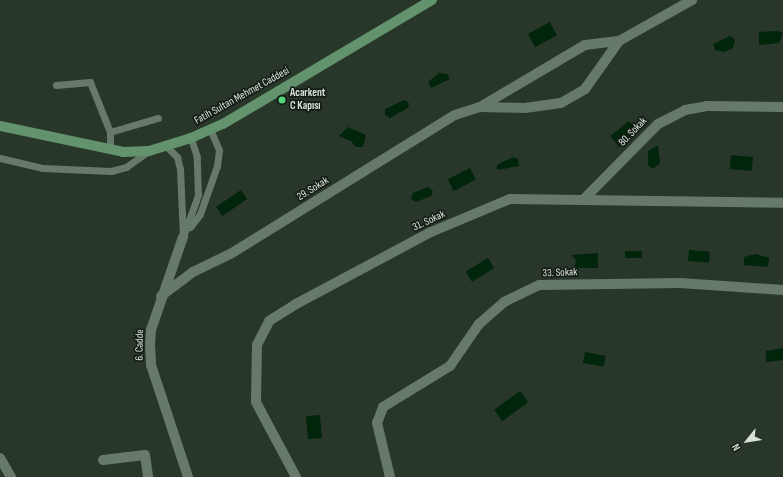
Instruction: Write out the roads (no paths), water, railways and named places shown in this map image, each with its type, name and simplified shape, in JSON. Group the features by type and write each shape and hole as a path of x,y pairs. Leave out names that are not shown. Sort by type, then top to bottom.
{"main road":[{"name":"Fatih Sultan Mehmet Caddesi","path":"0,126 110,150 149,151 191,138 210,129 432,0"}],"street":[{"name":"29. Sokak","path":"161,296 194,272 232,253 455,116 480,107 585,45 619,41 692,0"},
{"name":"29. Sokak","path":"480,107 525,108 561,104 585,89 619,41"},
{"name":"80. Sokak","path":"585,198 658,124 685,110 707,106 783,107"},
{"name":"31. Sokak","path":"296,477 256,402 257,345 269,321 431,232 510,199 585,198 709,205 783,203"},
{"name":"6. Cadde","path":"183,237 161,296 151,330 151,365 188,477"},
{"name":"33. Sokak","path":"390,477 377,423 383,407 450,366 479,324 504,302 539,285 621,283 783,290"},
{"path":"103,460 145,455 148,477"},
{"path":"0,458 12,477"}],"lane":[{"path":"56,85 90,82 110,132 110,150"},
{"path":"110,132 158,118"},
{"path":"183,237 200,214 217,166 219,150 210,129"},
{"path":"183,237 198,195 197,156 191,138"},
{"path":"166,146 176,157 180,169 183,237"},
{"path":"0,158 42,168 111,171 126,166 149,151"}],"place":[{"name":"Acarkent C Kapısı","path":"282,100"}]}
